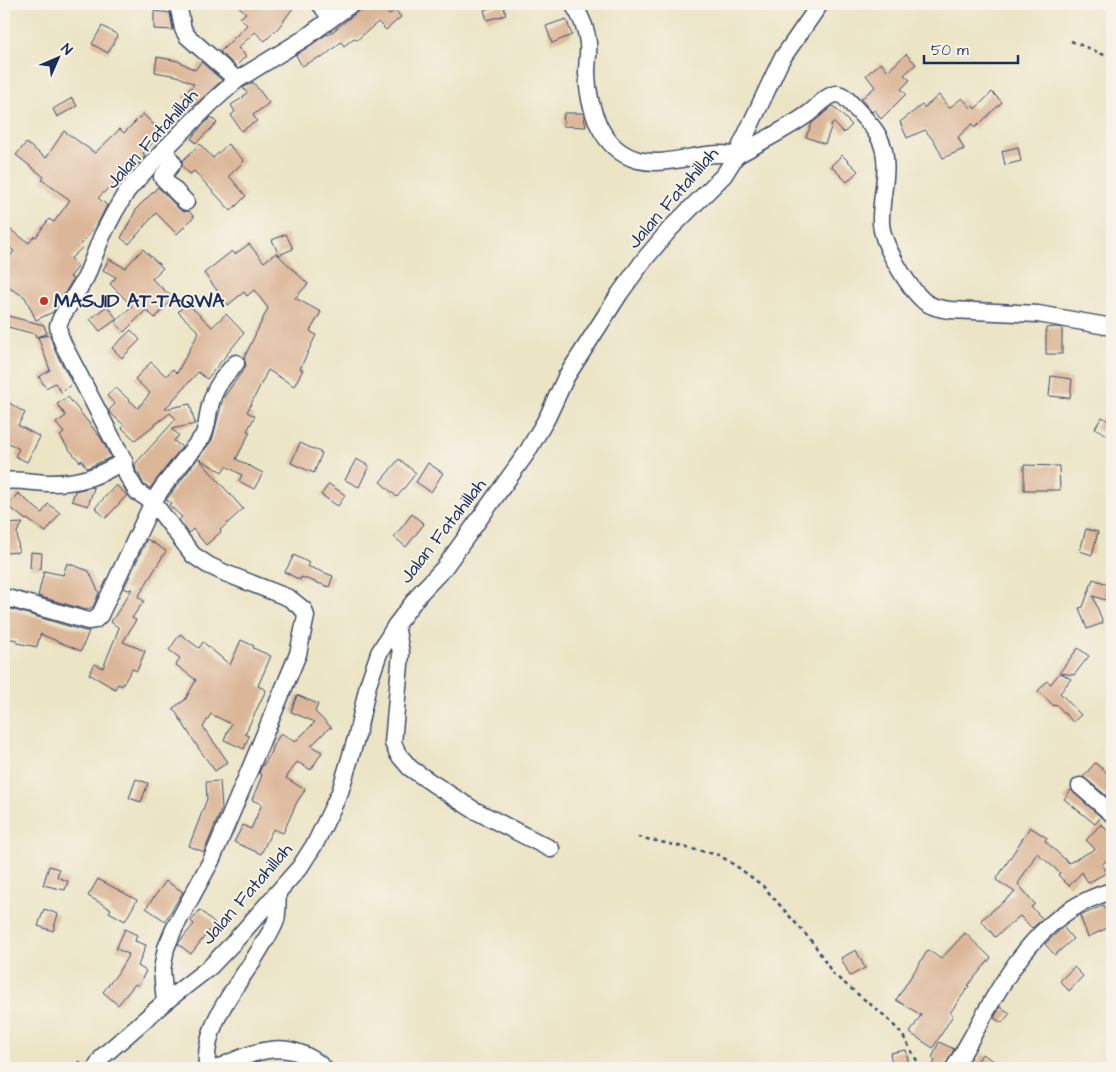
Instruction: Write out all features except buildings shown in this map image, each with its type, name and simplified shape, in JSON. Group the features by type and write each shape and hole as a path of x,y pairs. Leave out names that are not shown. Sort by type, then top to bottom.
{"street":[{"path":"178,4 183,29 187,36 237,80"},
{"path":"320,4 331,18"},
{"name":"Jalan Fatahillah","path":"165,1002 162,970 166,948 174,929 211,861 287,682 303,637 306,616 304,610 297,603 277,592 208,565 193,555 153,502 137,492 127,475 124,460 64,346 58,326 86,277 102,236 114,212 128,192 164,150 237,80 304,38 351,4"},
{"path":"573,4 584,26 588,41 588,84 595,118 613,147 630,157 651,161 676,160 716,153 736,156 803,117 829,97 835,94 842,95 879,135 885,154 886,172 882,231 887,247 904,275 925,301 937,308 950,310 1038,314 1112,327"},
{"name":"Jalan Fatahillah","path":"88,1065 103,1056 165,1002 210,967 300,867 316,842 336,800 357,735 368,685 379,653 396,625 421,592 444,568 526,454 547,418 566,377 639,266 670,229 724,175 736,156 782,60 820,4"},
{"path":"164,150 173,163 162,177 186,202"},
{"path":"4,597 88,621 95,620 104,610 153,502 203,436 215,390 236,363"},
{"path":"4,481 50,483 82,481 102,474 124,460"},
{"path":"396,625 401,653 393,743 398,754 410,768 474,810 551,849"},
{"path":"1080,786 1112,814"},
{"path":"954,1068 1000,987 1034,940 1054,920 1073,906 1112,891"},
{"path":"206,1068 206,1058 216,1017 251,966 276,921 278,893"},
{"path":"218,1068 260,1050 282,1049 301,1053 324,1068"}],"path":[{"path":"1071,41 1112,58"},
{"path":"638,837 719,855 763,886 814,944 833,974 886,1017 902,1034 921,1068"},
{"path":"63,1068 88,1065"}],"place":[{"name":"MASJID AT-TAQWA","path":"44,301"}]}
